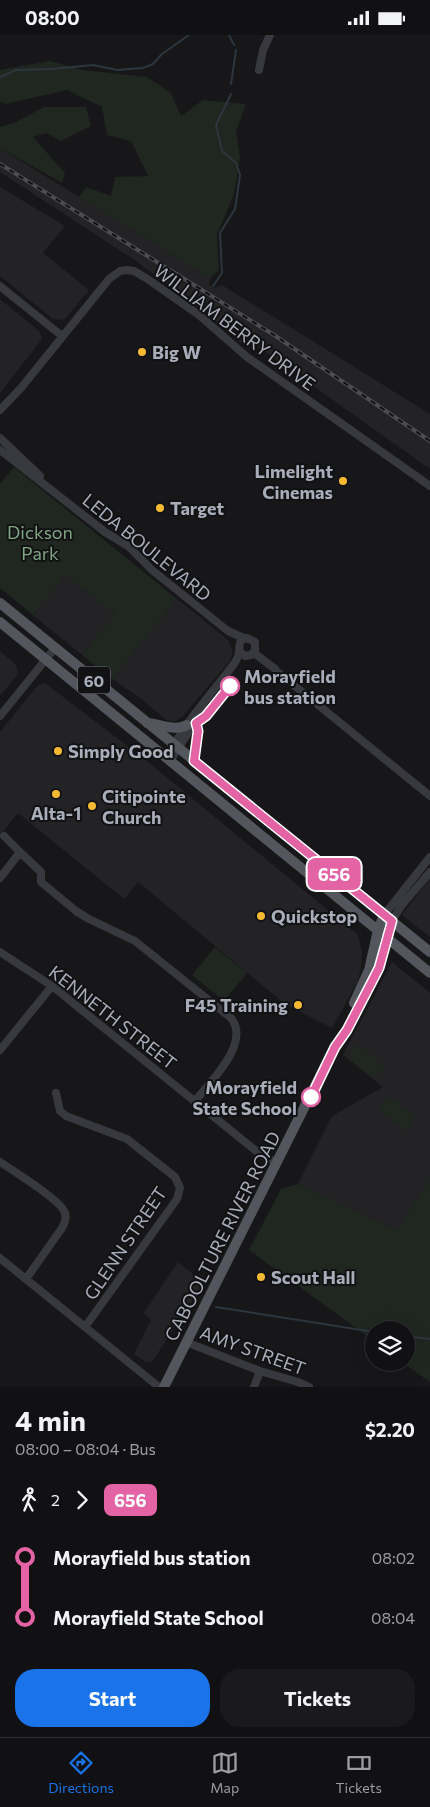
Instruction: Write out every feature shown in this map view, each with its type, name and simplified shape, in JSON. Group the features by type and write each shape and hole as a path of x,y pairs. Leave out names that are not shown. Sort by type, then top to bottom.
{"main road":[{"name":"60","path":"0,603 430,952"},
{"name":"60","path":"0,622 430,973"},
{"path":"146,723 174,728 191,724 198,731 194,761"},
{"name":"CABOOLTURE RIVER ROAD","path":"164,1387 335,1047 342,1027 369,970 378,930 388,918"},
{"name":"CABOOLTURE RIVER ROAD","path":"335,1047 347,1030 379,968 388,939 388,918"}],"street":[{"path":"259,70 263,50 270,35"},
{"name":"WILLIAM BERRY DRIVE","path":"0,410 21,388 112,276 123,270 134,271 199,315 237,350 430,487"},
{"path":"0,286 62,336"},
{"name":"LEDA BOULEVARD","path":"0,438 48,486"},
{"name":"LEDA BOULEVARD","path":"0,450 105,532 128,546 152,570 228,631 244,639"},
{"name":"LEDA BOULEVARD","path":"228,631 239,648"},
{"path":"168,759 191,724 234,664 244,639 250,639 255,642 256,647 251,654 191,724"},
{"path":"0,716 55,648"},
{"path":"239,648 242,655 251,654 277,671 430,796"},
{"path":"4,836 41,872 41,882 76,911 135,941 235,1023 238,1030 237,1039 230,1056 195,1101"},
{"path":"0,878 17,856 22,854"},
{"path":"388,918 430,857"},
{"path":"388,918 395,914 430,872"},
{"name":"KENNETH STREET","path":"0,951 52,986 260,1154 277,1163"},
{"path":"0,1050 52,986"},
{"name":"GLENN STREET","path":"56,1093 60,1111 66,1116 127,1139 175,1177 180,1188 177,1199 86,1327"},
{"path":"0,1163 17,1173 59,1205 66,1215 66,1221 62,1228 26,1279"},
{"path":"0,1258 159,1387"},
{"name":"AMY STREET","path":"186,1342 260,1371 309,1387"},
{"path":"254,1387 260,1371"}],"shaded area":[{"path":"0,148 210,278 209,285 215,288 222,285 430,414 430,469 253,343 242,344 202,310 136,261 0,172"},
{"path":"0,187 65,226 43,253 89,290 64,320 53,319 0,276"},
{"path":"0,299 39,331 42,339 0,393"},
{"path":"65,575 115,614 82,655 33,615"},
{"path":"177,599 228,640 233,652 230,661 182,717 173,722 166,720 140,698 112,679"},
{"path":"0,651 16,665 18,674 0,696"},
{"path":"45,683 147,761 358,935 362,952 361,969 357,983 332,1028 285,1004 138,882 124,899 18,813 0,835 0,732 38,685"},
{"path":"430,878 430,937 403,916 403,913"},
{"name":"Morayfield State School","path":"392,962 430,993 430,1179 397,1230 298,1184 332,1116 383,1087 343,1055"},
{"path":"178,1262 204,1283 154,1359 151,1362 146,1362 134,1354 151,1320 144,1313"}],"green space":[{"path":"50,61 83,70 147,77 171,93 181,116 203,100 246,104 236,132 240,157 234,195 217,234 219,270 210,278 79,197 86,187 111,196 115,177 148,176 131,141 107,135 102,107 67,90 6,104 0,101 0,70"},
{"path":"44,107 86,107 91,126 61,141 46,133 33,137 65,173 62,183 0,148 0,127 16,122"},
{"name":"Dickson Park","path":"14,467 177,599 112,679 82,655 115,614 65,575 33,615 0,588 0,484"},
{"path":"215,947 247,973 224,1001 192,975"},
{"path":"357,1044 385,1066 374,1078 347,1057"},
{"path":"389,1096 416,1117 406,1131 378,1109"},
{"path":"430,1179 430,1382 414,1371 415,1321 365,1321 365,1334 249,1250 281,1189 298,1184 397,1230"}],"waterway":[{"path":"0,77 16,70 93,65 117,70 143,68 153,64 162,54 189,35"},
{"path":"229,35 234,45"},
{"path":"231,84 236,50"},
{"path":"213,286 222,273 220,233 235,209 240,175 236,163 222,151 216,125 231,94"},
{"path":"200,306 206,297"},
{"path":"216,1307 365,1331"},
{"path":"415,1337 430,1339"}],"railway":[{"path":"0,164 274,335 430,441"}],"bus line":[{"name":"656","path":"230,686 206,716 196,723 198,731 194,761 392,921 379,968 347,1030 335,1047 311,1097"}],"place":[{"name":"Big W","path":"142,352"},
{"name":"Limelight Cinemas","path":"343,481"},
{"name":"Target","path":"160,508"},
{"name":"Morayfield bus station","path":"230,686"},
{"name":"Simply Good","path":"58,751"},
{"name":"Alta-1","path":"56,794"},
{"name":"Citipointe Church","path":"92,806"},
{"name":"Quickstop","path":"261,916"},
{"name":"F45 Training","path":"298,1005"},
{"name":"Morayfield State School","path":"311,1097"},
{"name":"Scout Hall","path":"261,1277"}]}
